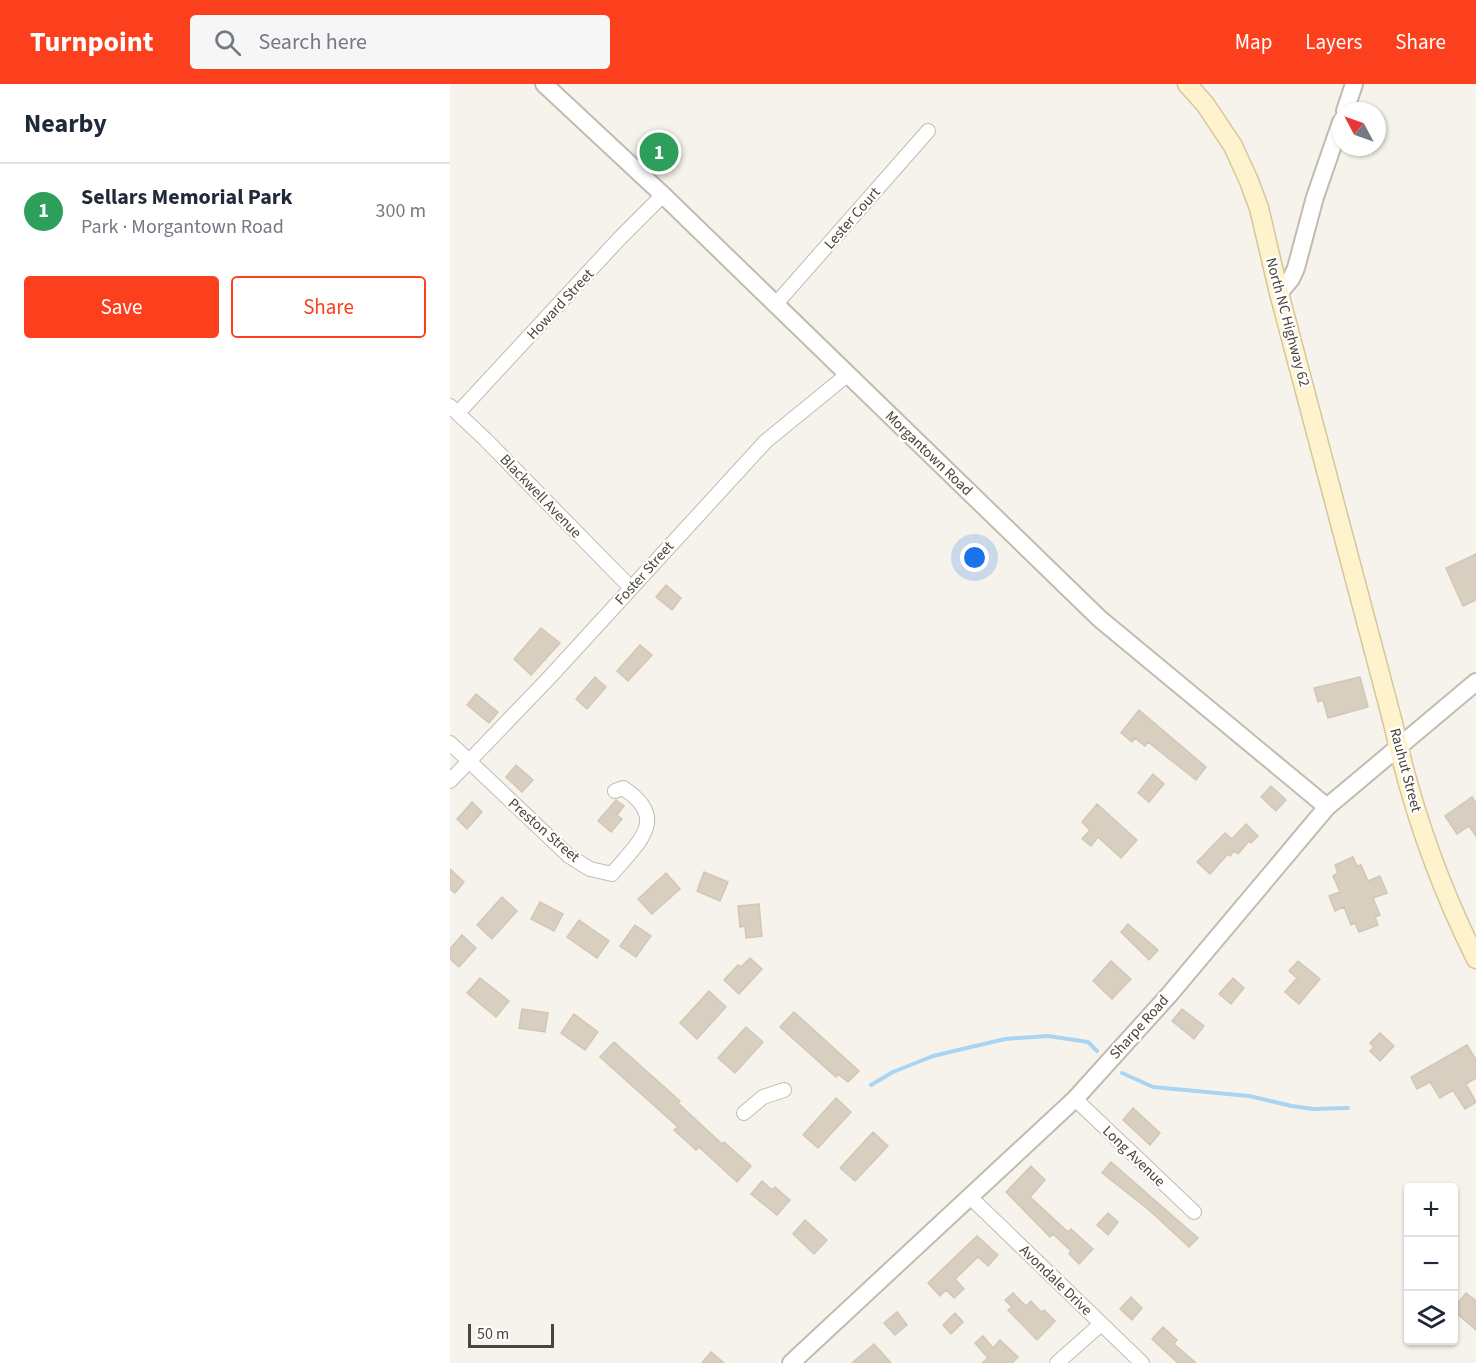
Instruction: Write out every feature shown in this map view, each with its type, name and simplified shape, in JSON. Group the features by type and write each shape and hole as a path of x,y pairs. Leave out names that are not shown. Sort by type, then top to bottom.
{"main road":[{"name":"North NC Highway 62","path":"1188,84 1222,128 1249,181 1259,208 1279,293 1355,574"},
{"name":"Rauhut Street","path":"1355,574 1405,775 1435,868 1476,959"}],"street":[{"name":"Morgantown Road","path":"544,84 663,195 1100,619 1327,807"},
{"path":"1348,102 1354,84"},
{"name":"Lester Court","path":"775,304 928,131"},
{"path":"1279,293 1291,279 1296,268 1332,149"},
{"name":"Howard Street","path":"454,410 663,195"},
{"name":"Foster Street","path":"450,781 766,441 847,375"},
{"name":"Blackwell Avenue","path":"454,410 631,588"},
{"name":"Sharpe Road","path":"791,1363 1075,1099 1169,995 1327,807 1476,682"},
{"name":"Preston Street","path":"450,743 569,856 590,869 612,874 647,831 647,814 638,798 623,788 615,791"},
{"path":"744,1113 763,1097 784,1090"},
{"name":"Long Avenue","path":"1075,1099 1194,1212"},
{"name":"Avondale Drive","path":"970,1197 1142,1363"},
{"path":"1057,1363 1101,1324"}],"building":[{"path":"1476,554 1476,600 1463,606 1446,568"},
{"path":"666,585 681,598 672,610 656,597"},
{"path":"541,628 560,643 531,675 514,659"},
{"path":"640,645 652,655 628,681 617,671"},
{"path":"595,677 606,687 587,709 576,699"},
{"path":"1360,677 1368,707 1328,718 1323,700 1318,702 1314,688"},
{"path":"476,694 498,712 489,723 467,705"},
{"path":"1139,710 1206,767 1196,780 1148,742 1145,746 1135,738 1132,742 1121,733"},
{"path":"516,765 533,780 522,792 506,777"},
{"path":"1153,774 1164,784 1149,802 1138,793"},
{"path":"1271,786 1286,800 1276,811 1261,797"},
{"path":"1472,797 1476,803 1476,836 1469,826 1457,834 1445,816"},
{"path":"616,800 624,806 617,815 622,819 611,832 598,821"},
{"path":"472,802 482,812 467,829 457,819"},
{"path":"1097,804 1137,840 1121,858 1098,837 1091,846 1082,839 1090,830 1082,822"},
{"path":"1246,824 1258,836 1251,843 1249,841 1238,854 1234,851 1230,856 1228,854 1210,874 1197,862 1225,833 1232,839"},
{"path":"1353,857 1357,866 1361,865 1368,881 1380,876 1387,893 1373,898 1380,915 1375,917 1378,925 1359,932 1355,923 1351,925 1344,907 1335,911 1329,896 1340,892 1333,876 1338,873 1335,865"},
{"path":"450,869 464,882 455,893 450,889"},
{"path":"704,872 728,882 720,901 697,891"},
{"path":"666,873 680,889 652,914 638,899"},
{"path":"502,897 517,911 492,939 477,925"},
{"path":"540,902 563,914 554,931 531,919"},
{"path":"759,904 762,936 746,938 745,926 740,927 738,906"},
{"path":"579,920 609,941 597,958 567,937"},
{"path":"1128,924 1158,950 1149,960 1121,932"},
{"path":"635,925 651,936 636,957 620,946"},
{"path":"462,935 476,948 459,967 450,959 450,949"},
{"path":"750,958 762,969 739,994 724,980 738,965 741,967"},
{"path":"1111,961 1131,979 1112,999 1093,981"},
{"path":"1298,961 1320,979 1299,1004 1285,992 1297,978 1289,971"},
{"path":"480,978 509,1001 496,1017 467,993"},
{"path":"1233,978 1244,988 1231,1004 1219,994"},
{"path":"709,991 726,1007 697,1039 680,1023"},
{"path":"522,1009 548,1013 545,1032 519,1028"},
{"path":"1182,1009 1204,1026 1194,1039 1172,1021"},
{"path":"794,1012 859,1071 848,1082 838,1074 836,1077 780,1027"},
{"path":"574,1014 598,1032 585,1050 561,1033"},
{"path":"746,1027 763,1042 735,1073 718,1058"},
{"path":"1380,1033 1394,1046 1380,1061 1370,1051 1374,1047 1370,1043"},
{"path":"614,1042 680,1101 678,1103 722,1144 724,1142 751,1166 737,1182 699,1147 696,1150 674,1130 678,1127 600,1057"},
{"path":"1467,1045 1476,1060 1476,1078 1466,1084 1476,1102 1465,1109 1453,1090 1440,1098 1430,1082 1417,1089 1411,1077"},
{"path":"836,1098 851,1112 818,1148 803,1135"},
{"path":"1133,1108 1160,1133 1150,1145 1123,1120"},
{"path":"873,1132 888,1146 855,1181 840,1168"},
{"path":"1111,1162 1198,1238 1189,1247 1149,1210 1102,1173"},
{"path":"1031,1166 1045,1180 1030,1197 1068,1232 1071,1229 1093,1249 1079,1264 1069,1254 1071,1251 1053,1234 1050,1237 1006,1192"},
{"path":"762,1181 772,1190 775,1187 790,1200 777,1215 751,1194"},
{"path":"1108,1213 1118,1222 1108,1235 1097,1225"},
{"path":"805,1220 827,1240 814,1254 793,1234"},
{"path":"977,1236 998,1255 988,1266 978,1257 955,1279 964,1289 954,1298 946,1290 940,1296 928,1283"},
{"path":"1013,1293 1026,1306 1031,1301 1041,1312 1044,1310 1055,1321 1037,1340 1008,1310 1012,1307 1005,1300"},
{"path":"1466,1293 1476,1301 1476,1330 1458,1314 1458,1303"},
{"path":"1131,1297 1142,1308 1132,1320 1120,1309"},
{"path":"897,1312 907,1325 895,1335 884,1323"},
{"path":"955,1313 963,1322 951,1334 943,1325"},
{"path":"1163,1327 1177,1340 1174,1344 1196,1363 1178,1363 1152,1339"},
{"path":"983,1336 993,1348 1000,1340 1018,1357 1012,1363 982,1363 988,1358 975,1343"},
{"path":"874,1344 891,1363 852,1363"},
{"path":"711,1352 724,1363 702,1363"}],"waterway":[{"path":"871,1085 893,1072 933,1056 1005,1039 1048,1036 1088,1042 1097,1051"},
{"path":"1122,1073 1153,1087 1249,1096 1313,1109 1348,1108"}],"place":[{"name":"Sellars Memorial Park","path":"659,152"}]}
